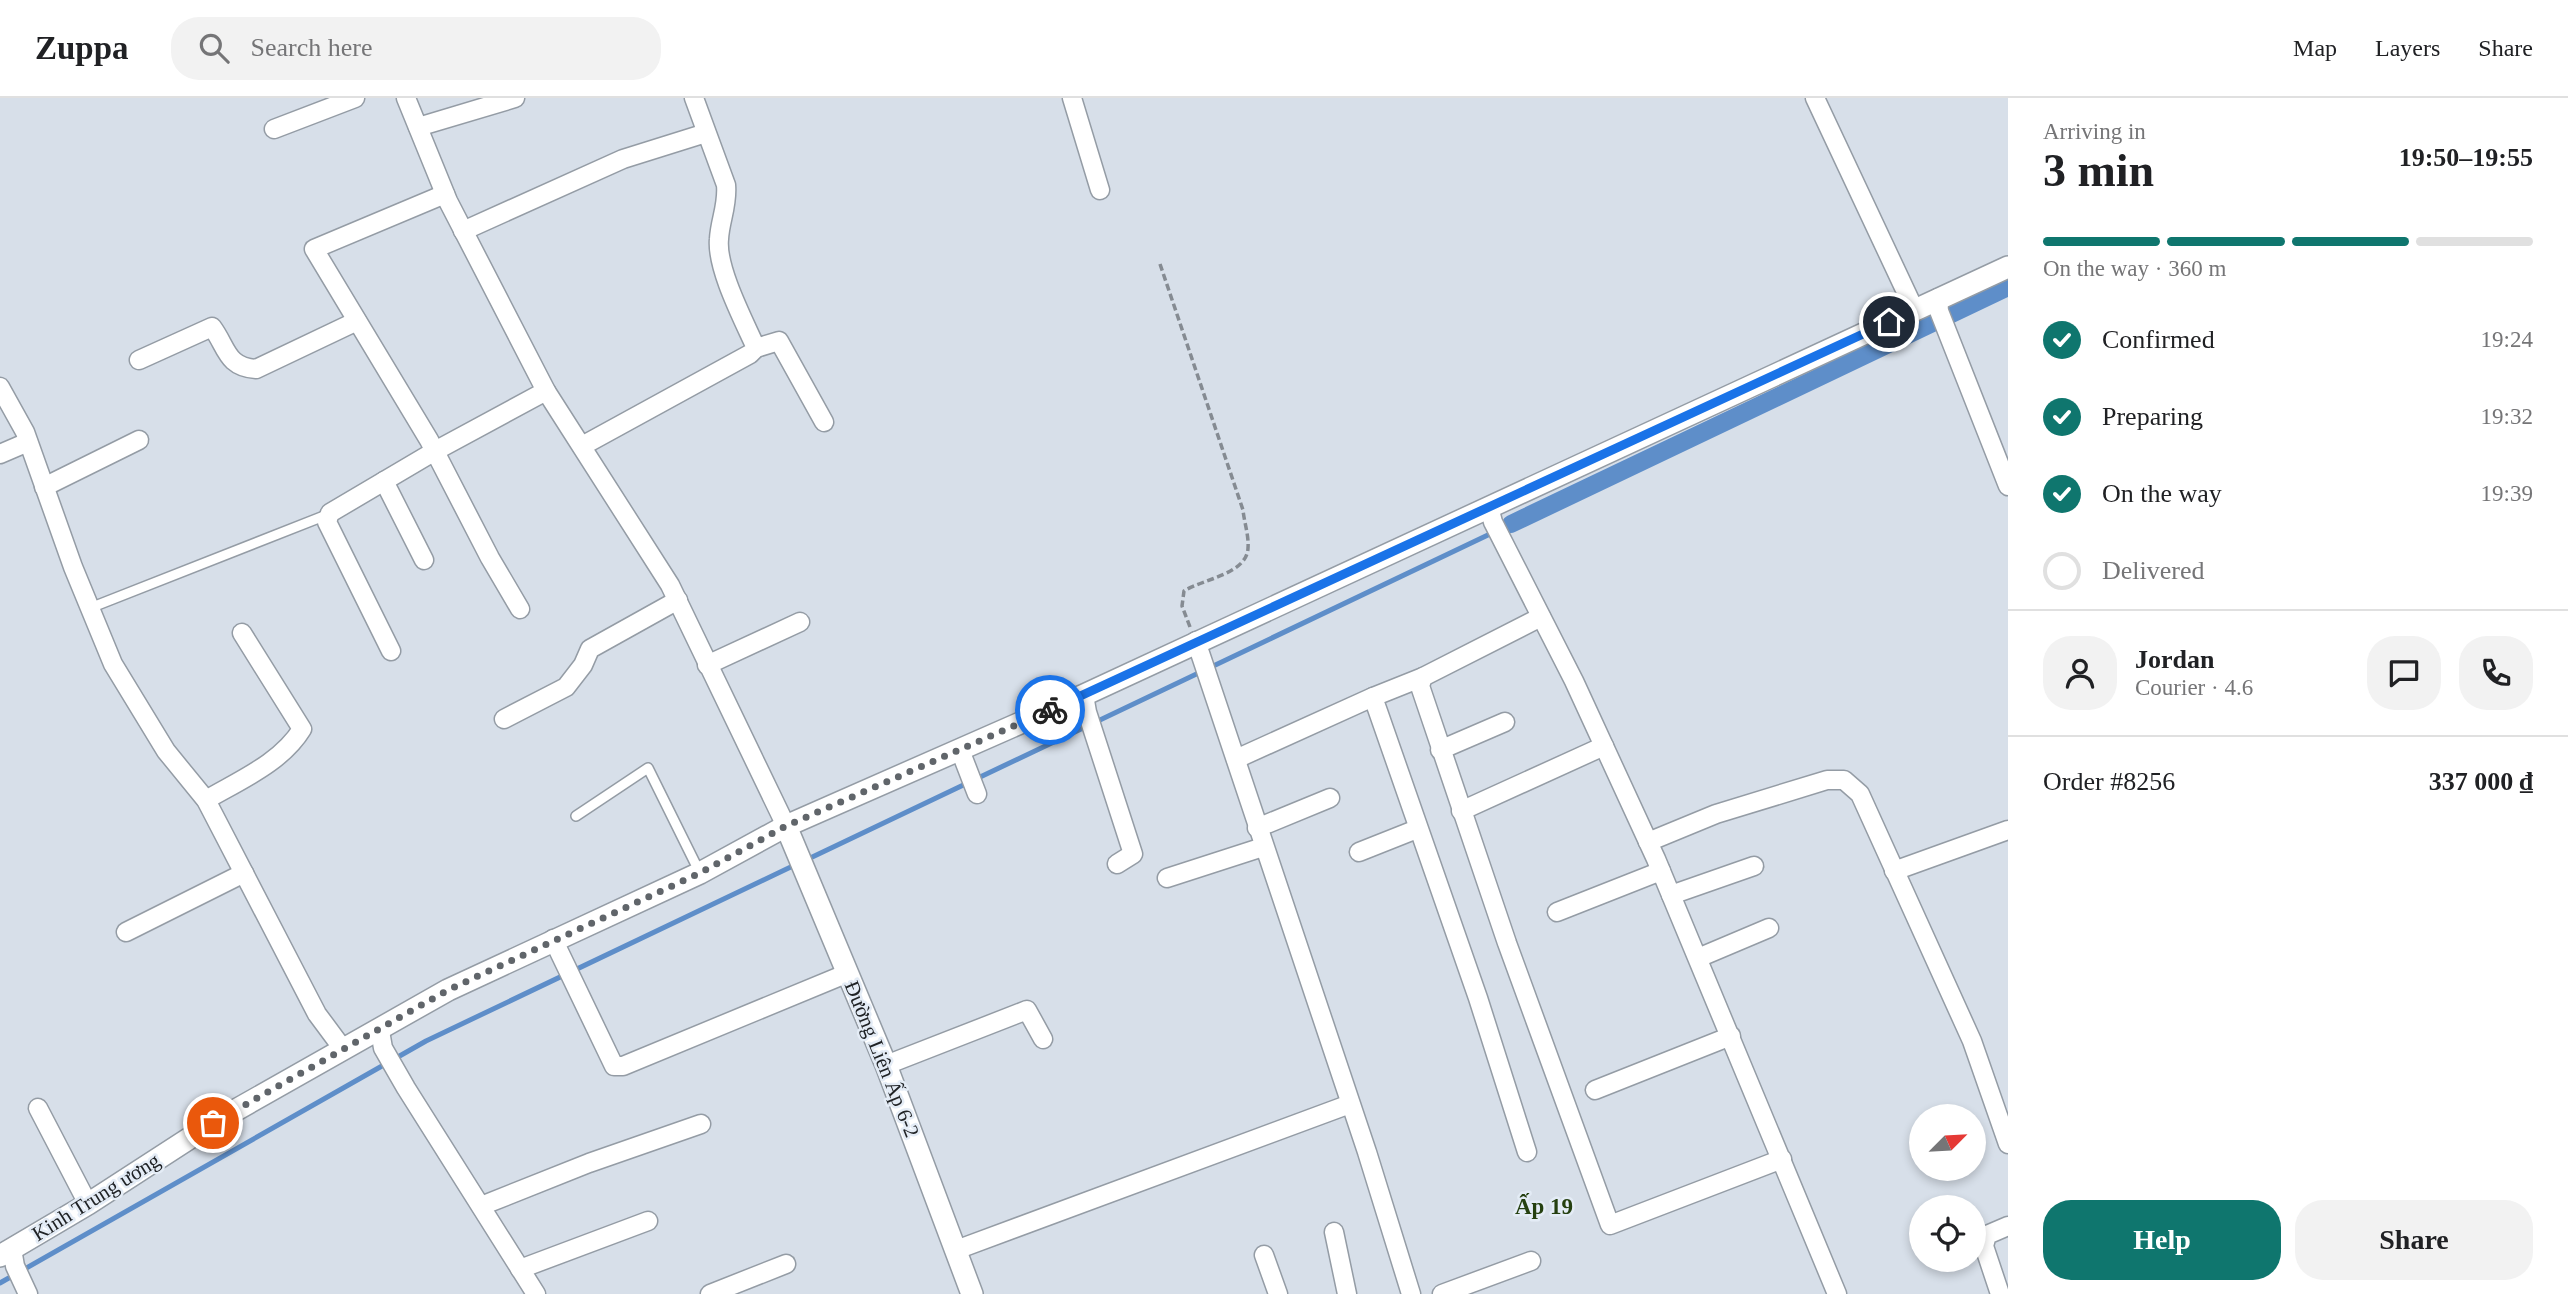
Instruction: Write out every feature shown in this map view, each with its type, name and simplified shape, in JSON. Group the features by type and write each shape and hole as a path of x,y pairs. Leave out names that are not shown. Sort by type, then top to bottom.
{"street":[{"path":"274,129 355,98"},
{"path":"406,98 445,194 546,391 678,600 789,834"},
{"path":"418,127 515,98"},
{"path":"694,98 728,198 718,242 729,287 756,348"},
{"path":"1072,98 1100,190"},
{"path":"1815,98 1914,311"},
{"path":"463,231 623,159 706,133"},
{"path":"445,194 314,249 435,451 490,558 520,609"},
{"name":"Kinh Trung ương","path":"15,1269 88,1204 213,1123 343,1049 382,1039 448,990 553,939 789,834 960,750 1086,704 1198,648 1494,522 1914,311 1940,310 2008,267"},
{"path":"1940,310 2008,486"},
{"path":"139,360 209,327 214,330 233,362 256,369 357,321"},
{"path":"582,446 750,354 756,348 779,341 824,422"},
{"path":"0,387 29,442 113,664 166,751 206,800 317,1014 343,1049"},
{"path":"391,651 327,522 330,513 435,451 546,391"},
{"path":"44,487 139,440"},
{"path":"0,454 29,442"},
{"path":"384,481 424,560"},
{"path":"1494,522 1604,746 1661,871 1837,1294"},
{"path":"504,719 566,687 583,665 590,649 678,600"},
{"path":"1236,759 1423,677 1541,617"},
{"path":"707,665 800,622"},
{"path":"206,800 260,769 292,745 302,729 242,633"},
{"path":"1198,648 1213,683 1263,847 1411,1294"},
{"path":"1423,677 1420,687 1440,750 1610,1225 1782,1159"},
{"path":"1373,697 1478,998 1527,1152"},
{"path":"1086,704 1133,854 1116,864"},
{"path":"1440,750 1505,722"},
{"path":"1461,811 1604,746"},
{"path":"960,750 978,794"},
{"path":"1648,842 1716,814 1826,780 1844,780 1860,794 1972,1041 2008,1144"},
{"path":"1257,828 1330,798"},
{"path":"1359,852 1418,830"},
{"path":"1894,871 2008,830"},
{"name":"Đường Liên Ấp 6-2","path":"789,834 886,1065 972,1294"},
{"path":"1167,878 1263,847"},
{"path":"1671,895 1754,866"},
{"path":"1557,912 1661,871"},
{"path":"126,932 244,873"},
{"path":"1698,958 1769,929"},
{"path":"553,939 614,1066 623,1066 848,973"},
{"path":"886,1065 1027,1010 1043,1039"},
{"path":"1595,1090 1731,1036"},
{"path":"382,1039 405,1088 536,1294"},
{"path":"956,1250 1350,1104"},
{"path":"38,1108 88,1204"},
{"path":"481,1206 589,1163 701,1124"},
{"path":"520,1269 648,1221"},
{"path":"2000,1294 1984,1246 1987,1235 2008,1226"},
{"path":"1334,1232 1348,1294"},
{"path":"1264,1255 1278,1294"},
{"path":"1442,1294 1531,1261"},
{"path":"710,1294 786,1264"}],"lane":[{"path":"90,608 330,513"},
{"path":"576,816 648,768 700,873"}],"path":[{"path":"1160,264 1243,510 1248,548 1245,561 1237,568 1197,583 1184,591 1182,606 1198,648"}],"waterway":[{"path":"1511,524 2008,287"},
{"path":"806,860 1511,524"},
{"path":"0,1283 426,1041 797,864"}],"way so far":[{"path":"213,1123 380,1031 448,990 700,873 786,826 1050,710"}],"district":[{"name":"Ấp 19","path":"1544,1206"}],"route":[{"path":"1050,710 1889,322"}]}
